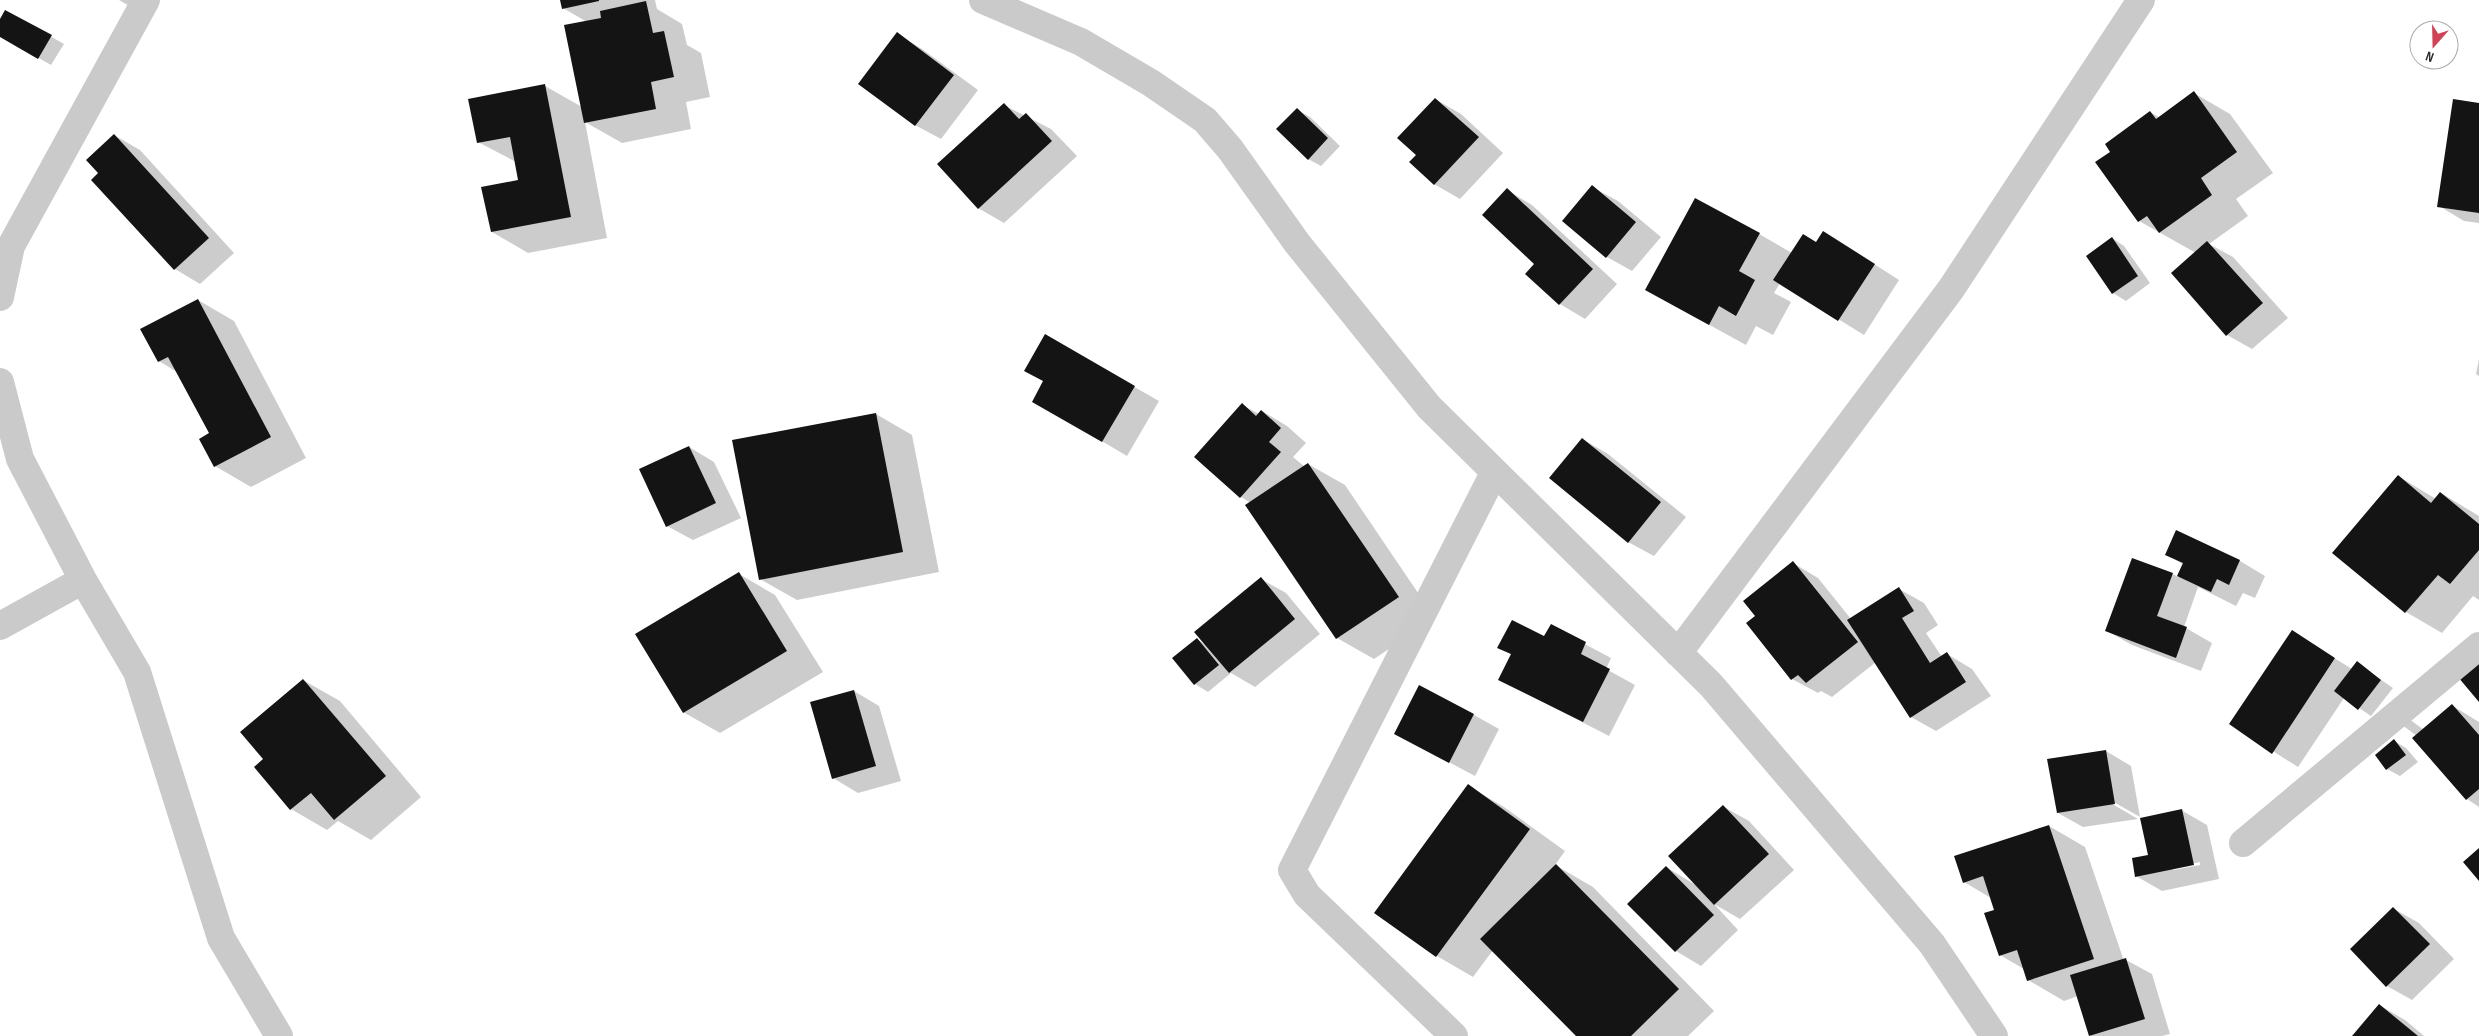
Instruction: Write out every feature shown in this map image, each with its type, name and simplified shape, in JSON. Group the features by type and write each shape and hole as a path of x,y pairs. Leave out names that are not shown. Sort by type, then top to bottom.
{"street":[{"path":"0,297 11,246 146,0"},
{"path":"983,0 1081,42 1151,83 1205,120 1230,149 1297,243 1429,407 1494,473 1712,685 1932,944 1994,1036"},
{"path":"1678,653 1951,289 2141,0"},
{"path":"0,382 20,459 82,580 137,672 221,938 279,1036"},
{"path":"1454,1036 1307,895 1292,870 1494,473"},
{"path":"0,626 82,580"},
{"path":"2243,844 2479,646"}],"building":[{"path":"560,0 599,0 599,1 562,9"},
{"path":"646,1 653,33 664,31 674,77 651,82 656,109 584,123 564,25 601,18 600,11"},
{"path":"5,10 52,35 38,59 0,37 0,19"},
{"path":"897,32 954,75 915,126 858,84"},
{"path":"545,84 571,217 491,232 481,187 518,180 510,137 477,143 468,99"},
{"path":"2194,91 2237,152 2201,178 2212,195 2159,233 2147,216 2138,222 2095,162 2110,152 2105,144 2150,111 2156,119"},
{"path":"1435,98 1479,137 1434,185 1409,162 1416,155 1397,138"},
{"path":"2453,99 2479,103 2479,213 2437,207"},
{"path":"1004,103 1019,119 1026,113 1052,141 978,209 937,164"},
{"path":"1297,108 1328,138 1308,160 1276,129"},
{"path":"114,134 209,238 174,270 91,180 98,173 86,160"},
{"path":"1592,185 1636,222 1606,258 1562,221"},
{"path":"1507,188 1593,269 1559,305 1525,274 1534,264 1482,215"},
{"path":"1695,198 1760,233 1739,271 1755,280 1736,316 1719,306 1709,325 1645,290"},
{"path":"1823,231 1875,264 1838,321 1773,280 1803,234 1816,242"},
{"path":"2112,237 2138,276 2112,294 2086,256"},
{"path":"2207,241 2263,303 2226,336 2171,273"},
{"path":"198,299 271,437 214,467 199,439 209,433 168,357 158,362 140,329"},
{"path":"1045,334 1135,386 1102,442 1032,402 1043,381 1024,371"},
{"path":"1242,403 1256,416 1261,410 1281,428 1269,442 1281,452 1240,498 1194,457"},
{"path":"876,413 903,552 759,580 732,440"},
{"path":"1582,438 1661,502 1628,543 1549,478"},
{"path":"689,446 716,503 666,527 639,469"},
{"path":"1308,463 1399,597 1336,639 1245,505"},
{"path":"2398,475 2431,503 2440,492 2479,524 2479,550 2450,584 2438,575 2405,613 2332,553"},
{"path":"2176,530 2240,560 2229,585 2217,579 2211,592 2177,576 2183,563 2165,555"},
{"path":"2132,558 2173,573 2157,616 2187,627 2176,658 2105,631"},
{"path":"1793,561 1858,642 1806,683 1798,675 1791,680 1746,623 1755,616 1743,601"},
{"path":"739,572 787,651 683,713 635,634"},
{"path":"1261,577 1295,619 1229,673 1194,632"},
{"path":"1899,587 1914,611 1902,618 1930,663 1947,652 1966,682 1910,718 1847,620"},
{"path":"1512,620 1544,636 1551,624 1586,642 1581,654 1610,669 1583,722 1498,680 1511,654 1497,648"},
{"path":"2292,630 2335,658 2272,754 2229,724"},
{"path":"1197,638 1219,665 1194,685 1172,658"},
{"path":"2479,660 2479,702 2458,677"},
{"path":"2357,661 2381,680 2358,710 2334,691"},
{"path":"303,679 386,776 334,820 311,793 290,810 254,767 263,759 240,732"},
{"path":"1419,685 1474,714 1449,763 1394,734"},
{"path":"854,690 876,766 832,779 810,702"},
{"path":"2452,704 2479,735 2479,789 2466,800 2412,738"},
{"path":"2394,739 2406,755 2386,770 2375,755"},
{"path":"2106,750 2115,804 2057,813 2047,759"},
{"path":"1468,784 1530,829 1436,957 1374,913"},
{"path":"1723,805 1769,854 1714,905 1668,856"},
{"path":"2182,809 2194,865 2135,877 2132,858 2148,855 2140,818"},
{"path":"2049,825 2094,959 2027,981 2017,950 1999,956 1984,913 1994,910 1983,876 1963,883 1954,856"},
{"path":"2479,848 2479,881 2463,862"},
{"path":"1556,864 1679,989 1631,1036 1576,1036 1480,939"},
{"path":"1666,866 1714,915 1675,952 1627,904"},
{"path":"2393,907 2430,944 2386,987 2350,949"},
{"path":"2126,958 2145,1019 2089,1036 2070,975"},
{"path":"2379,1004 2418,1036 2352,1036"}]}
